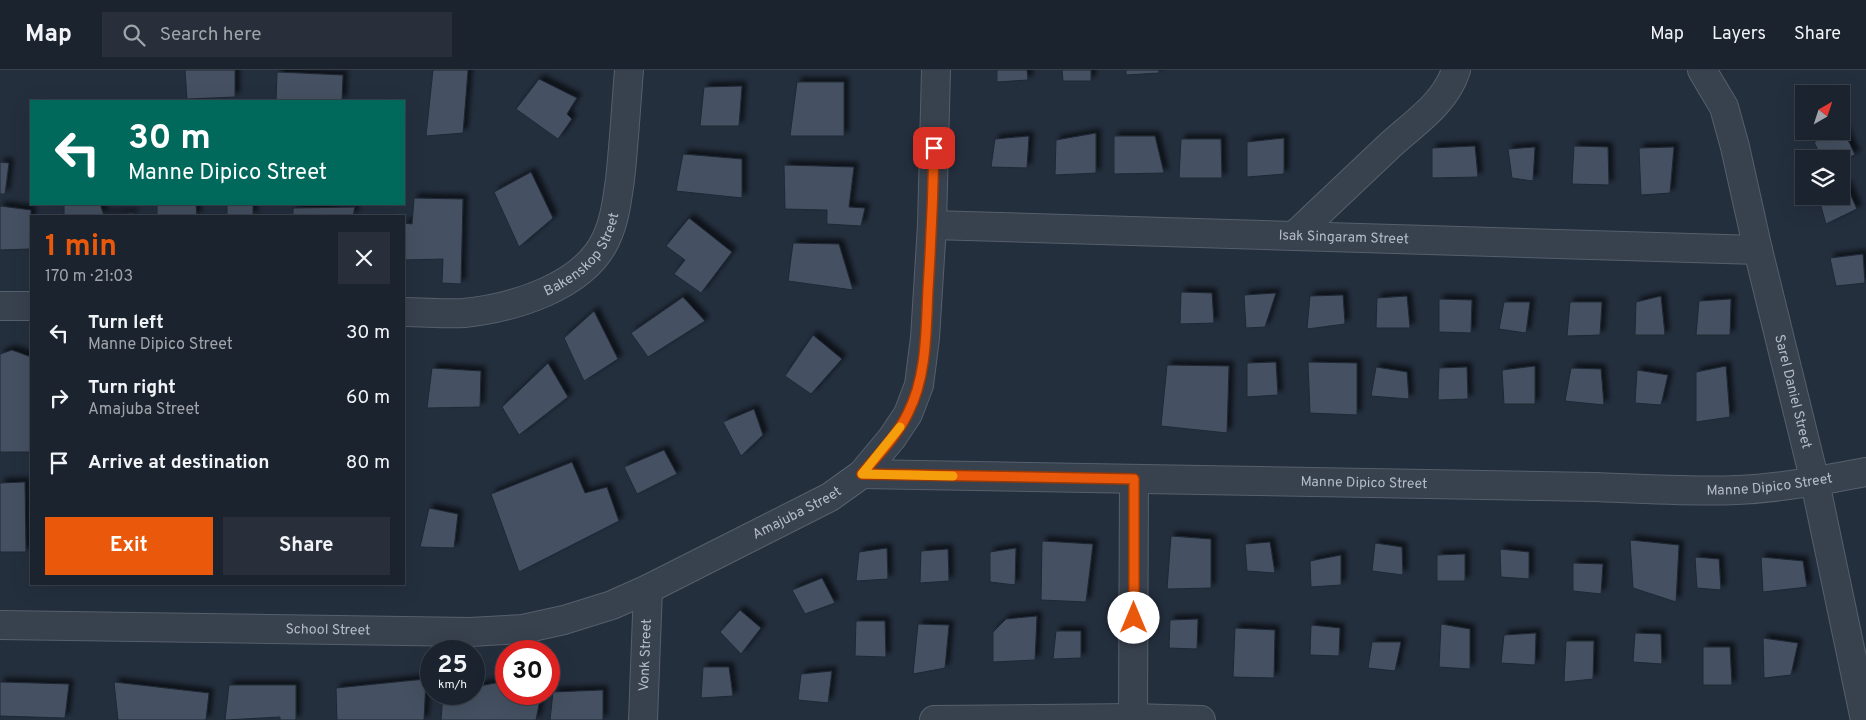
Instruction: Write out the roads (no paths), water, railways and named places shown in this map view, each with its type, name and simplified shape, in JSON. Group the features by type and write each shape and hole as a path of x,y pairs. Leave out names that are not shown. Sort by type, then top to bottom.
{"street":[{"name":"Bakenskop Street","path":"405,312 462,313 493,309 525,300 562,284 586,267 599,252 607,238 616,206 622,164 629,70"},
{"name":"Amajuba Street","path":"648,589 830,498 862,474 892,438 908,414 919,385 925,338 932,225 936,70"},
{"path":"1294,236 1394,141 1429,111 1446,91 1456,70"},
{"name":"Sarel Daniel Street","path":"1702,70 1724,107 1736,147 1758,250 1815,482 1865,720"},
{"name":"Isak Singaram Street","path":"932,225 1758,250"},
{"path":"0,306 30,306"},
{"name":"Manne Dipico Street","path":"862,474 1738,490 1815,482 1866,472"},
{"path":"1133,718 1134,479"},
{"name":"School Street","path":"0,625 496,632 564,620 612,605 648,589"},
{"name":"Vonk Street","path":"643,720 648,589"},
{"path":"934,720 1133,718 1201,720"}]}
